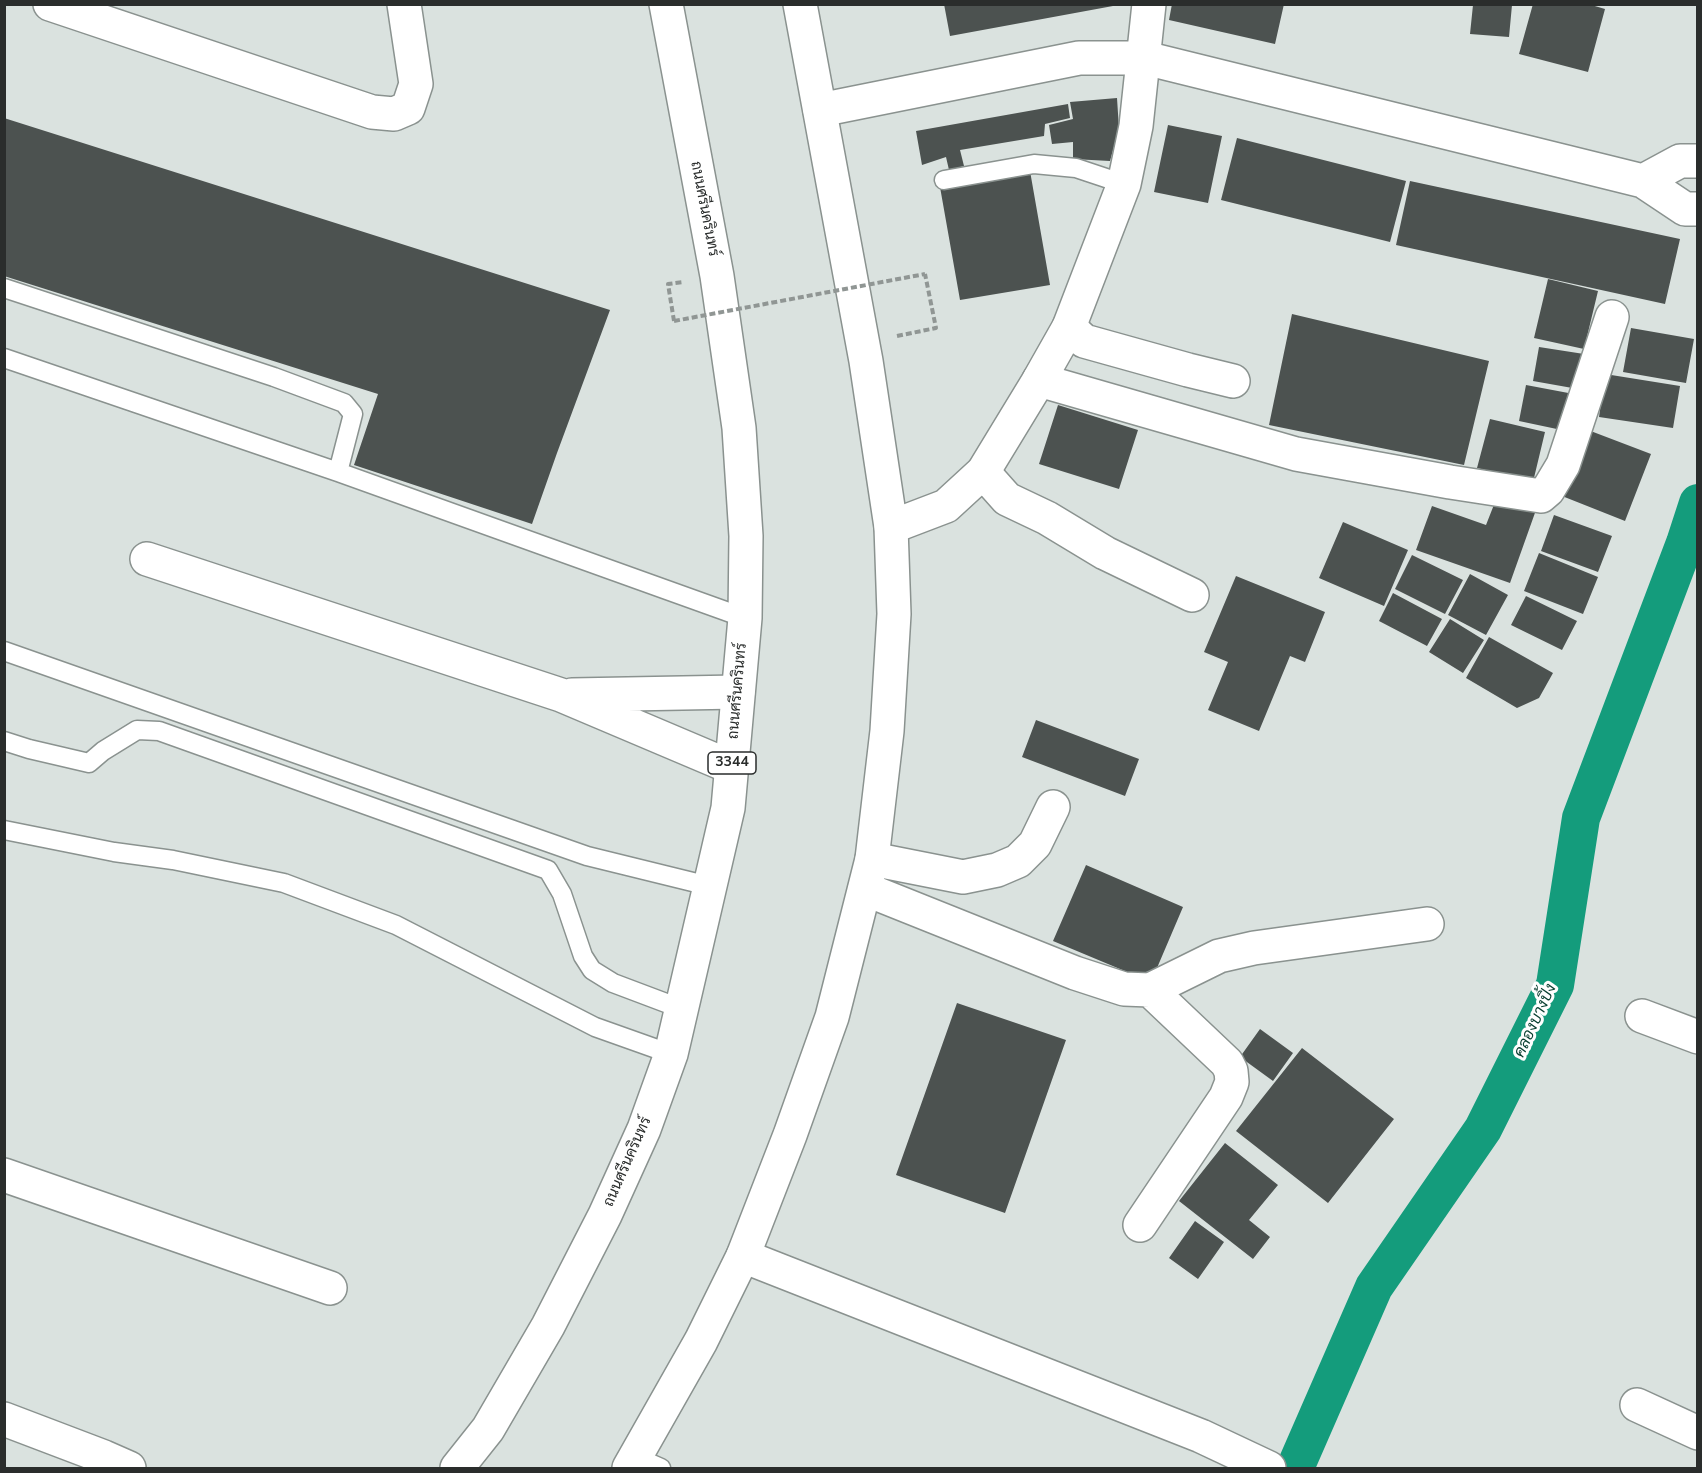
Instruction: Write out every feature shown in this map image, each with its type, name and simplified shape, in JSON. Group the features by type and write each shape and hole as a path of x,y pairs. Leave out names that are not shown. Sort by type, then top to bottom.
{"street":[{"path":"55,5 372,112 394,114 408,108 416,84 404,4"},
{"name":"ถนนศรีนครินทร์","path":"458,1468 488,1429 548,1326 605,1215 644,1129 671,1054 728,808 745,618 746,536 740,428 717,276 666,4"},
{"path":"642,1465 743,1256 790,1135 832,1017 868,874 887,731 894,614 891,527 863,343 800,4"},
{"path":"891,527 946,506 983,472 1069,327 1124,184 1136,126 1149,4"},
{"path":"820,110 1079,58 1145,58 1643,181 1691,209"},
{"path":"1643,181 1689,161"},
{"path":"1039,380 1296,454 1541,496 1548,490 1563,465 1612,317"},
{"path":"1069,327 1084,341 1233,381"},
{"path":"983,472 1007,499 1047,518 1105,553 1192,595"},
{"path":"147,559 561,695 731,767"},
{"path":"561,695 738,692"},
{"path":"868,874 963,877 997,870 1018,861 1035,844 1053,807"},
{"path":"868,874 1075,973 1124,989 1150,990 1219,956 1254,948 1426,924"},
{"path":"1140,1225 1226,1097 1232,1082 1231,1071 1227,1063 1150,990"},
{"path":"1642,1016 1698,1037"},
{"path":"4,1175 330,1288"},
{"path":"743,1256 1200,1436 1269,1468"},
{"path":"1637,1405 1698,1433"},
{"path":"4,1419 104,1456 129,1468"}],"lane":[{"path":"944,180 1034,164 1076,168 1124,184"},
{"path":"4,288 344,403 353,414 338,472"},
{"path":"4,358 338,472 745,618"},
{"path":"4,651 587,856 710,886"},
{"path":"4,741 88,763 136,730 159,731 548,870 562,894 583,957 592,970 613,983 682,1009"},
{"path":"4,830 114,852 173,860 284,883 396,925 595,1027 671,1054"}],"path":[{"path":"674,321 925,274 936,328 863,343"}],"building":[{"path":"944,4 1113,4 1113,6 950,36"},
{"path":"1172,4 1284,4 1275,44 1169,20"},
{"path":"1533,4 1588,4 1605,9 1588,72 1519,54"},
{"path":"1473,5 1512,5 1509,37 1470,34"},
{"path":"1117,98 1119,129 1110,161 1073,159 1073,142 1052,144 1049,125 1073,119 1070,102"},
{"path":"1068,104 1070,118 1045,124 1044,136 960,150 964,166 949,170 946,157 922,165 916,131"},
{"path":"4,118 610,310 532,524 354,465 378,394 4,276"},
{"path":"1168,125 1222,136 1208,203 1154,192"},
{"path":"1237,138 1406,181 1390,242 1221,200"},
{"path":"1030,171 1050,285 960,300 940,187"},
{"path":"1410,181 1680,239 1665,304 1396,245"},
{"path":"1548,279 1598,291 1584,349 1534,338"},
{"path":"1292,314 1489,361 1464,465 1269,425"},
{"path":"1631,328 1694,339 1686,383 1623,372"},
{"path":"1539,347 1584,354 1578,389 1533,381"},
{"path":"1605,374 1680,386 1673,428 1599,417"},
{"path":"1526,385 1579,395 1571,432 1519,421"},
{"path":"1058,405 1138,430 1119,489 1039,464"},
{"path":"1490,419 1545,432 1533,482 1477,468"},
{"path":"1588,430 1651,454 1625,521 1562,496"},
{"path":"1497,497 1536,510 1510,583 1416,550 1432,506 1486,525"},
{"path":"1554,515 1612,536 1598,572 1541,551"},
{"path":"1343,522 1408,550 1384,606 1319,578"},
{"path":"1539,553 1598,577 1583,614 1524,591"},
{"path":"1412,555 1463,580 1445,614 1395,589"},
{"path":"1470,574 1508,595 1486,635 1448,615"},
{"path":"1236,576 1325,612 1305,662 1290,656 1259,731 1208,710 1228,662 1204,652"},
{"path":"1393,593 1442,619 1427,646 1379,621"},
{"path":"1526,596 1577,621 1562,650 1511,625"},
{"path":"1450,619 1484,640 1463,673 1429,652"},
{"path":"1489,637 1553,673 1539,698 1517,708 1466,678"},
{"path":"1036,720 1139,759 1125,796 1022,757"},
{"path":"1086,865 1183,907 1151,982 1053,941"},
{"path":"957,1003 1066,1040 1005,1213 896,1175"},
{"path":"1260,1029 1293,1053 1273,1081 1240,1057"},
{"path":"1302,1048 1394,1119 1328,1203 1236,1131"},
{"path":"1225,1143 1278,1185 1249,1220 1270,1237 1253,1259 1179,1201"},
{"path":"1195,1221 1224,1242 1198,1279 1169,1258"}],"waterway":[{"name":"คลองบางปิ้ง","path":"1295,1468 1374,1287 1483,1129 1555,985 1581,818 1698,503"}]}
